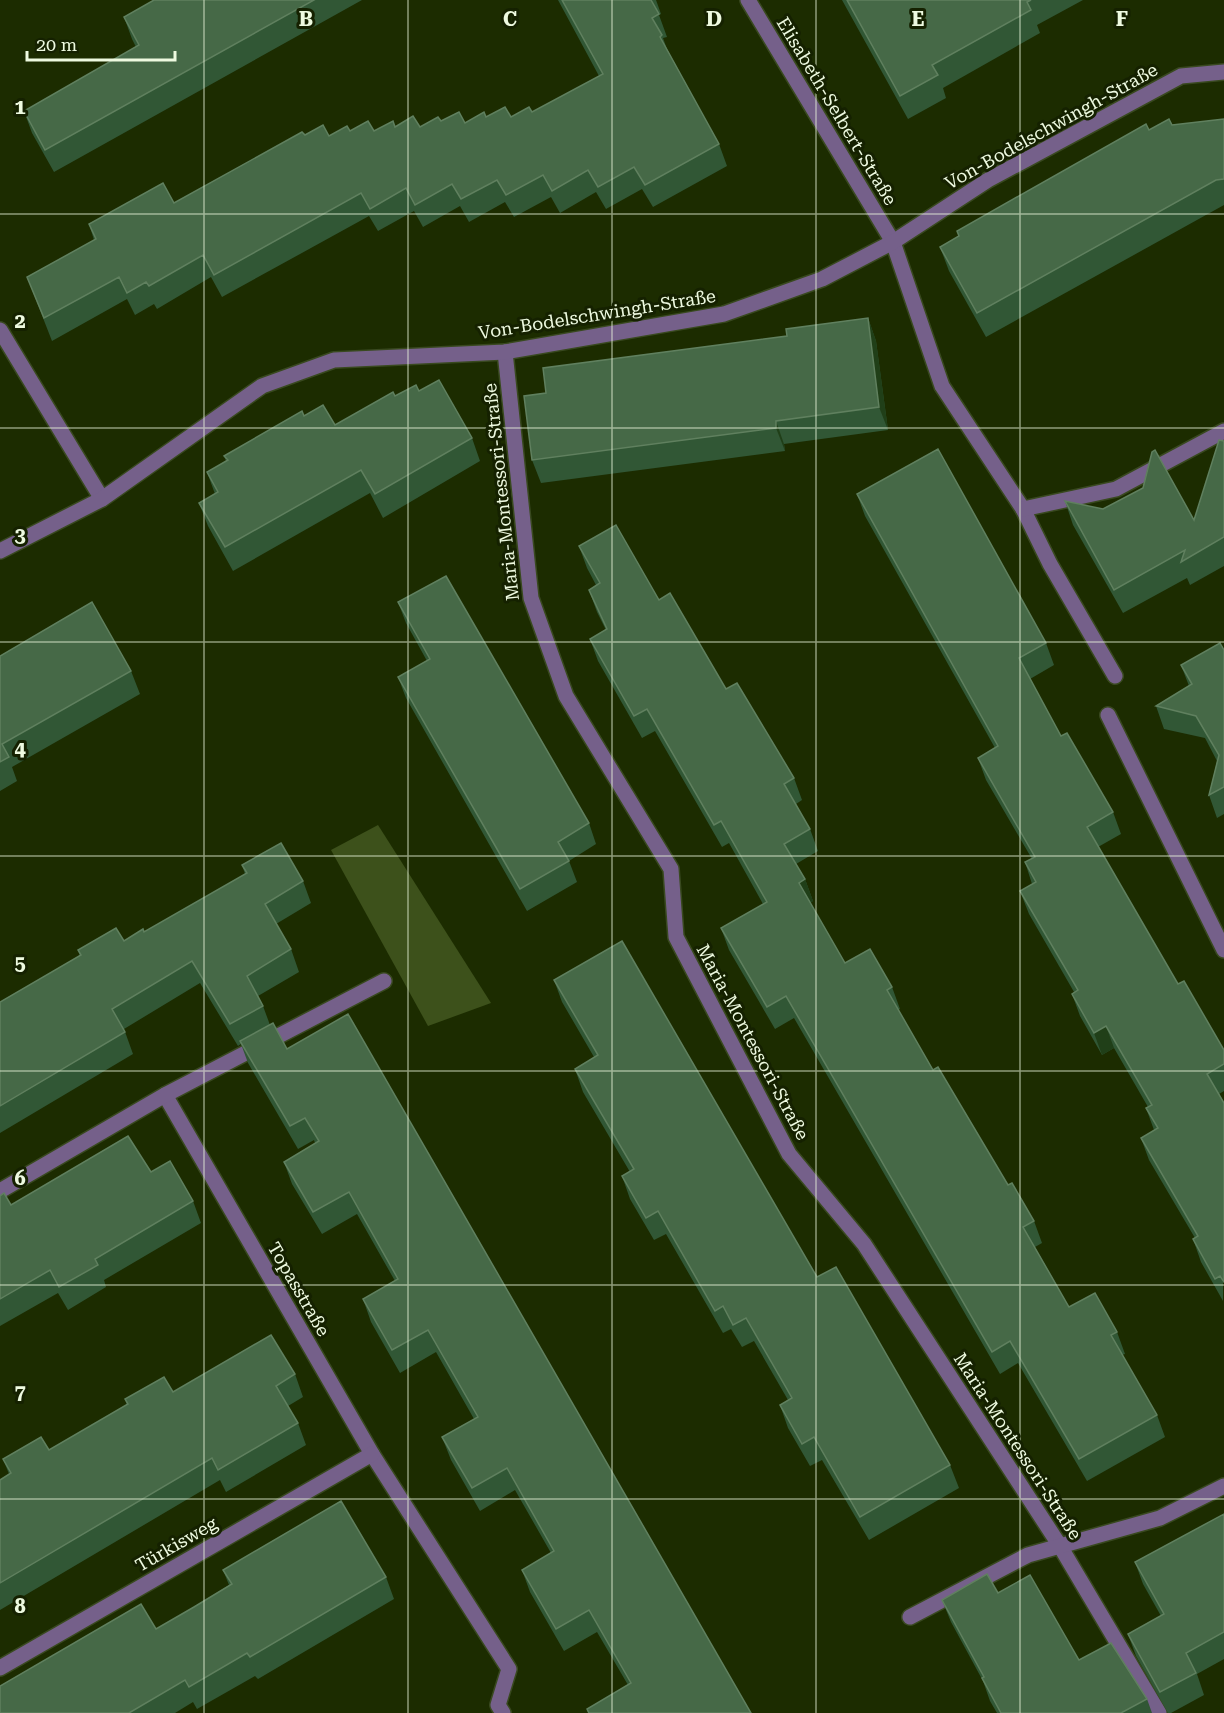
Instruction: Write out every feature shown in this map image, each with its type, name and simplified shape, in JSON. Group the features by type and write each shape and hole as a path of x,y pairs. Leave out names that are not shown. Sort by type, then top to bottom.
{"street":[{"name":"Elisabeth-Selbert-Straße","path":"748,0 892,242 942,386 1023,509 1050,564 1115,676"},
{"name":"Von-Bodelschwingh-Straße","path":"0,551 102,499 262,386 334,360 505,352 724,314 822,279 892,242 988,180 1181,76 1224,72"},
{"path":"0,330 102,499"},
{"name":"Maria-Montessori-Straße","path":"505,352 531,598 566,696 671,869 676,937 789,1154 864,1245 1060,1546 1159,1713"},
{"path":"1023,509 1116,489 1224,431"},
{"path":"1108,715 1224,950"},
{"path":"0,1191 165,1095 384,981"},
{"name":"Topasstraße","path":"165,1095 372,1454 509,1669 498,1705 503,1713"},
{"name":"Türkisweg","path":"0,1668 372,1454"},
{"path":"910,1617 1029,1556 1160,1518 1224,1486"}],"green space":[{"path":"378,825 491,1003 428,1026 331,850"}],"building":[{"path":"154,0 314,0 45,150 24,111 139,45 124,17"},
{"path":"562,0 651,0 659,14 652,18 662,35 660,37 719,144 645,185 634,167 598,187 588,170 552,191 543,175 506,195 497,180 461,199 452,184 415,205 406,188 370,209 361,193 214,275 203,255 149,286 146,282 127,293 119,277 44,318 27,277 96,239 89,224 163,183 174,203 302,132 305,135 323,125 329,136 347,126 350,131 368,121 374,131 393,121 395,127 413,116 420,127 438,117 441,121 459,112 465,123 484,112 486,117 505,107 511,117 529,107 532,112 603,74"},
{"path":"847,0 1031,0 1027,2 1031,10 932,65 938,75 900,96"},
{"path":"1169,119 1172,125 1224,119 1224,179 1216,180 977,313 940,247 959,236 957,231 1146,124 1149,130"},
{"path":"868,318 879,407 776,421 776,428 532,460 524,396 546,393 543,368 787,336 786,329"},
{"path":"439,380 472,438 375,494 361,470 225,547 199,503 218,492 207,472 228,460 224,456 302,411 304,416 323,405 335,425 393,392 395,396 416,385 419,391"},
{"path":"1219,440 1224,441 1224,537 1181,562 1185,550 1114,590 1065,501 1103,509 1143,488 1152,452 1155,450 1194,520"},
{"path":"938,449 1046,643 1019,658 1061,736 1067,733 1113,812 1087,827 1178,984 1184,981 1224,1050 1224,1064 1207,1074 1224,1103 1224,1282 1220,1276 1215,1279 1193,1239 1198,1236 1141,1138 1158,1128 1146,1108 1152,1105 1106,1026 1094,1033 1072,994 1078,990 1020,891 1036,882 1025,862 1035,857 978,758 998,746 857,494"},
{"path":"616,525 659,600 670,593 726,689 737,683 794,778 784,784 810,829 784,844 805,879 799,883 845,963 870,949 892,987 887,990 933,1070 938,1067 1008,1185 1012,1183 1034,1221 1023,1227 1069,1307 1095,1293 1117,1332 1111,1335 1157,1415 1079,1459 1010,1341 992,1352 786,996 767,1007 721,928 767,902 721,821 714,825 647,709 634,716 590,639 607,629 589,590 600,583 579,546"},
{"path":"446,576 589,823 558,842 569,861 520,889 398,677 430,659 398,602"},
{"path":"92,602 131,671 2,744 9,757 0,762 0,656"},
{"path":"1220,643 1224,650 1224,787 1209,795 1219,755 1196,716 1156,706 1192,684 1181,665"},
{"path":"281,843 303,881 265,904 291,949 247,976 263,1006 230,1024 192,961 112,1009 125,1032 0,1106 0,1002 81,955 78,950 116,928 124,941 143,929 144,932 247,873 242,865"},
{"path":"622,941 817,1277 836,1267 950,1465 860,1517 814,1437 802,1444 780,1405 792,1398 746,1318 733,1325 723,1306 715,1311 658,1211 646,1218 622,1176 634,1169 575,1069 598,1055 554,980"},
{"path":"348,1014 751,1713 589,1713 587,1709 631,1683 589,1610 556,1629 522,1570 554,1551 507,1468 472,1488 442,1437 478,1417 428,1330 392,1350 363,1299 398,1279 349,1192 313,1212 284,1162 319,1141 305,1118 290,1126 240,1041 273,1023 287,1049"},
{"path":"128,1136 151,1172 170,1161 193,1201 95,1259 98,1265 59,1287 50,1270 0,1299 0,1196 4,1193 11,1205"},
{"path":"271,1335 295,1374 276,1386 298,1423 218,1470 212,1458 0,1583 0,1480 11,1473 3,1459 41,1437 49,1450 128,1404 125,1399 164,1377 173,1392"},
{"path":"341,1501 386,1577 250,1657 247,1653 189,1687 185,1680 129,1713 0,1713 0,1686 141,1604 156,1629 232,1584 223,1570"},
{"path":"1224,1514 1224,1632 1186,1653 1196,1673 1160,1692 1128,1634 1164,1614 1135,1562"},
{"path":"987,1574 998,1593 1030,1575 1079,1660 1111,1643 1147,1699 1121,1713 1001,1713 942,1600"}]}
